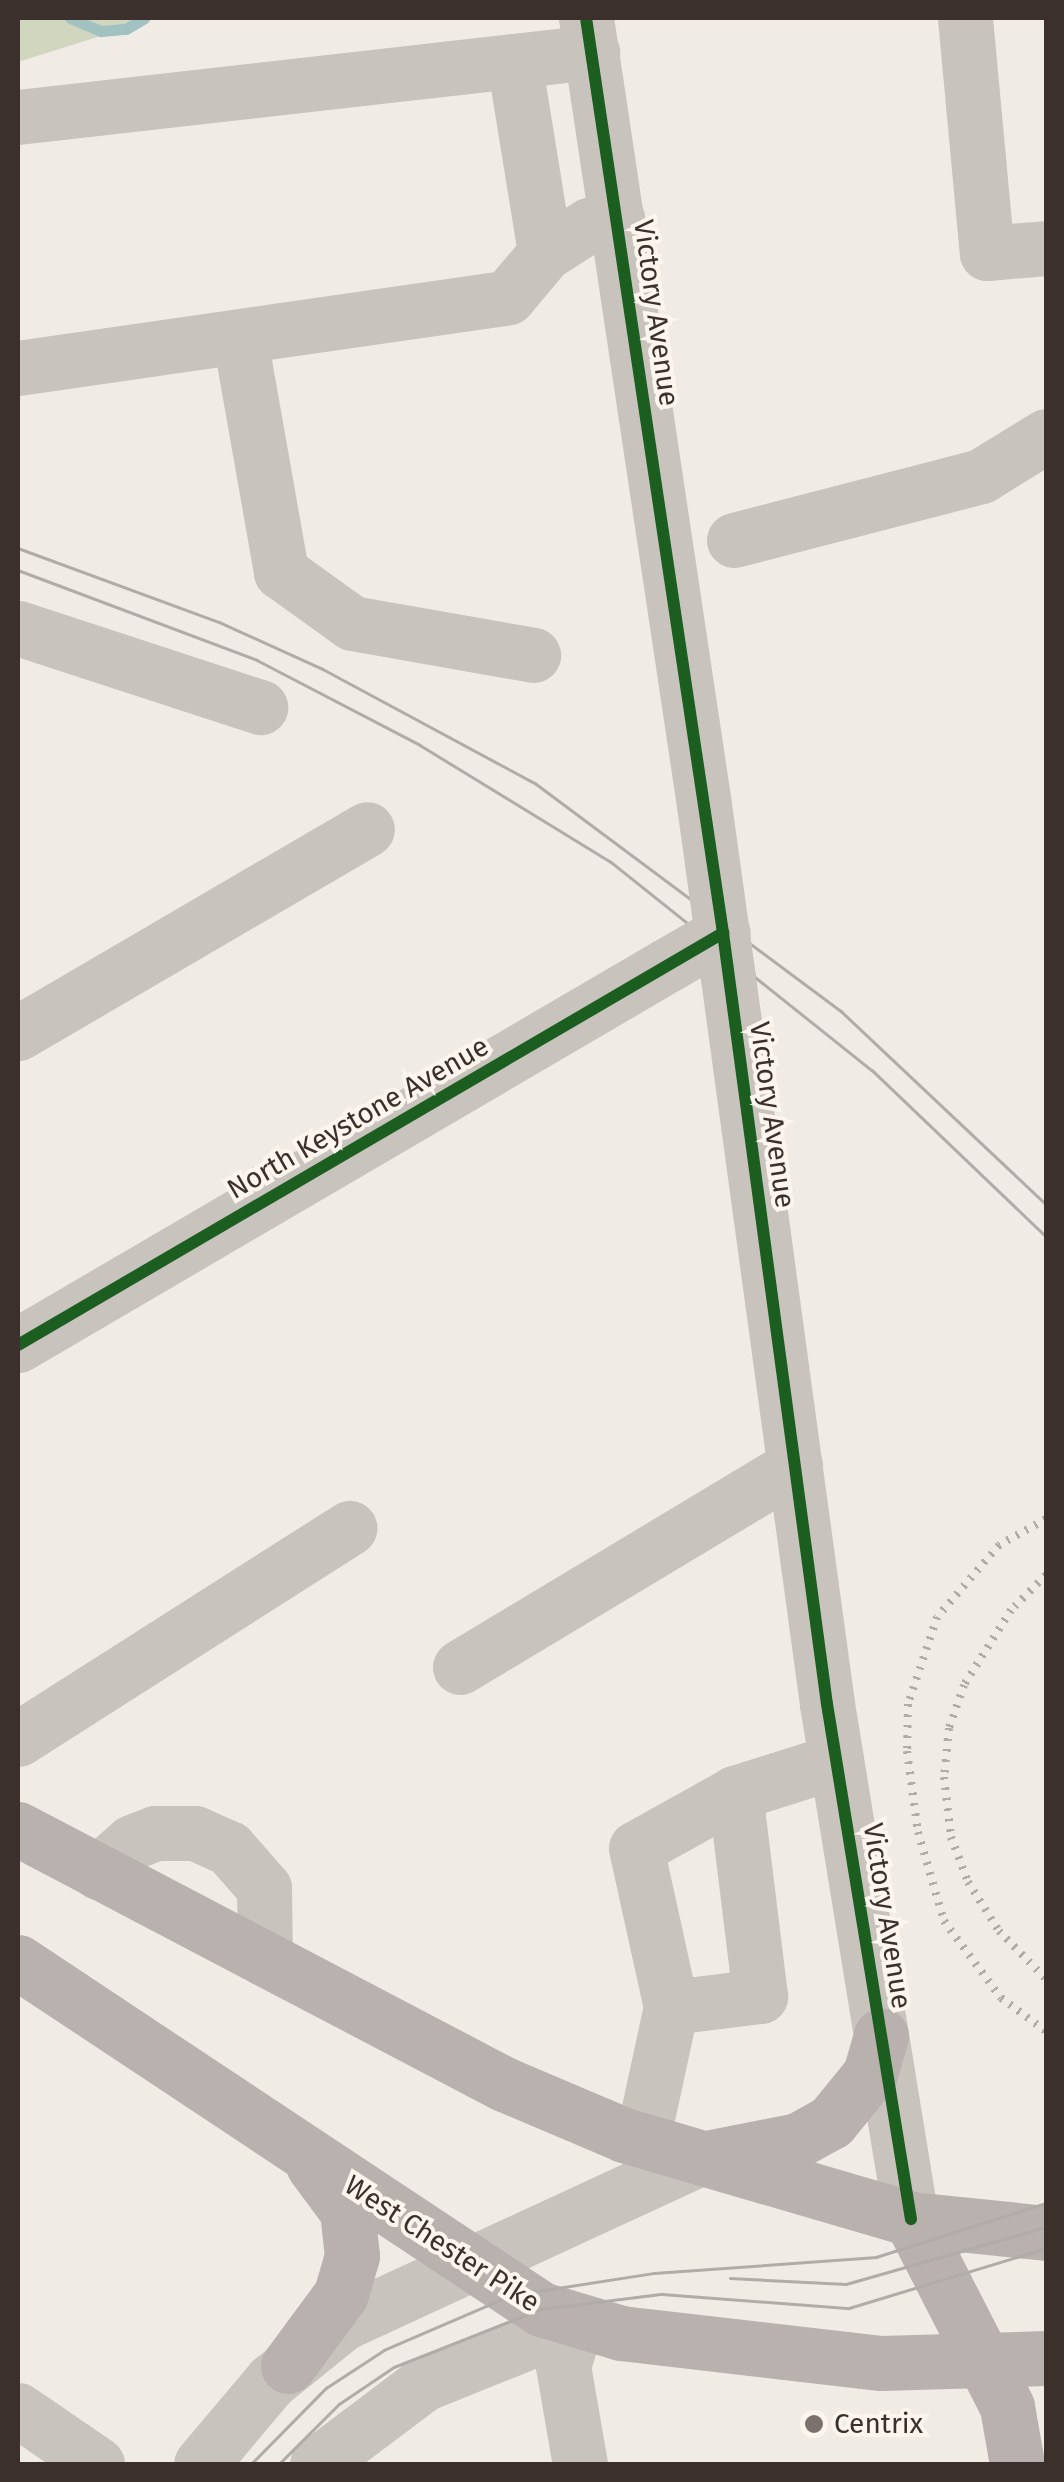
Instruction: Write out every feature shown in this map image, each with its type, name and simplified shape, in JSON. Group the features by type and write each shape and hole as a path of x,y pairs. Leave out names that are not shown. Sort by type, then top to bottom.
{"main road":[{"path":"18,1829 504,2084 642,2141 912,2219 1046,2233"},
{"name":"West Chester Pike","path":"18,1962 512,2296 577,2322 666,2340 881,2363 984,2363 1046,2358"},
{"path":"698,2159 759,2151 831,2122 870,2074 881,2036"},
{"path":"288,2366 341,2294 352,2256 347,2212 308,2159"},
{"path":"912,2219 1007,2408 1016,2464"}],"street":[{"path":"965,18 987,254 1046,248"},
{"path":"18,116 514,61 589,35"},
{"name":"Victory Avenue","path":"589,35 726,956 836,1761 912,2219"},
{"path":"514,61 545,254"},
{"path":"18,368 240,339 508,297 545,254 589,225 616,218"},
{"path":"240,339 281,572 352,622 533,655"},
{"path":"734,540 981,476 1046,436"},
{"path":"18,628 260,707"},
{"path":"18,1031 367,829"},
{"name":"North Keystone Avenue","path":"18,1346 669,964 726,956"},
{"path":"460,1668 795,1466"},
{"path":"18,1739 349,1528"},
{"path":"642,2141 672,2006 636,1848 735,1793 836,1761"},
{"path":"672,2006 760,1996 735,1793"},
{"path":"98,1872 155,1833 195,1834 229,1848 264,1888 265,1959"},
{"path":"201,2464 288,2366 344,2323 698,2159"},
{"path":"317,2464 423,2384 577,2322"},
{"path":"577,2322 563,2366 580,2464"},
{"path":"18,2410 98,2464"}],"green space":[{"path":"18,18 135,18 123,29 18,62"}],"waterway":[{"path":"70,18 101,31 126,29 144,18"}],"tram line":[{"path":"18,548 219,622 321,668 535,783 841,1011 1046,1204"},
{"path":"18,570 257,660 420,745 611,862 872,1070 1046,1236"},
{"path":"251,2464 326,2388 384,2350 512,2295 654,2273 876,2257 1046,2203"},
{"path":"730,2278 846,2284 1046,2227"},
{"path":"279,2464 339,2404 394,2367 541,2309 662,2294 849,2308 1046,2248"}],"railway":[{"path":"1046,1519 999,1545 937,1617 908,1704 907,1751 918,1832 944,1921 1001,1998 1046,2031"},
{"path":"1046,1575 1011,1610 964,1685 949,1728 944,1777 951,1837 968,1882 999,1931 1046,1979"}],"cycle path":[{"path":"586,18 723,933 827,1704 911,2219"},
{"path":"18,1345 723,933"}],"place":[{"name":"Centrix","path":"814,2424"}]}
